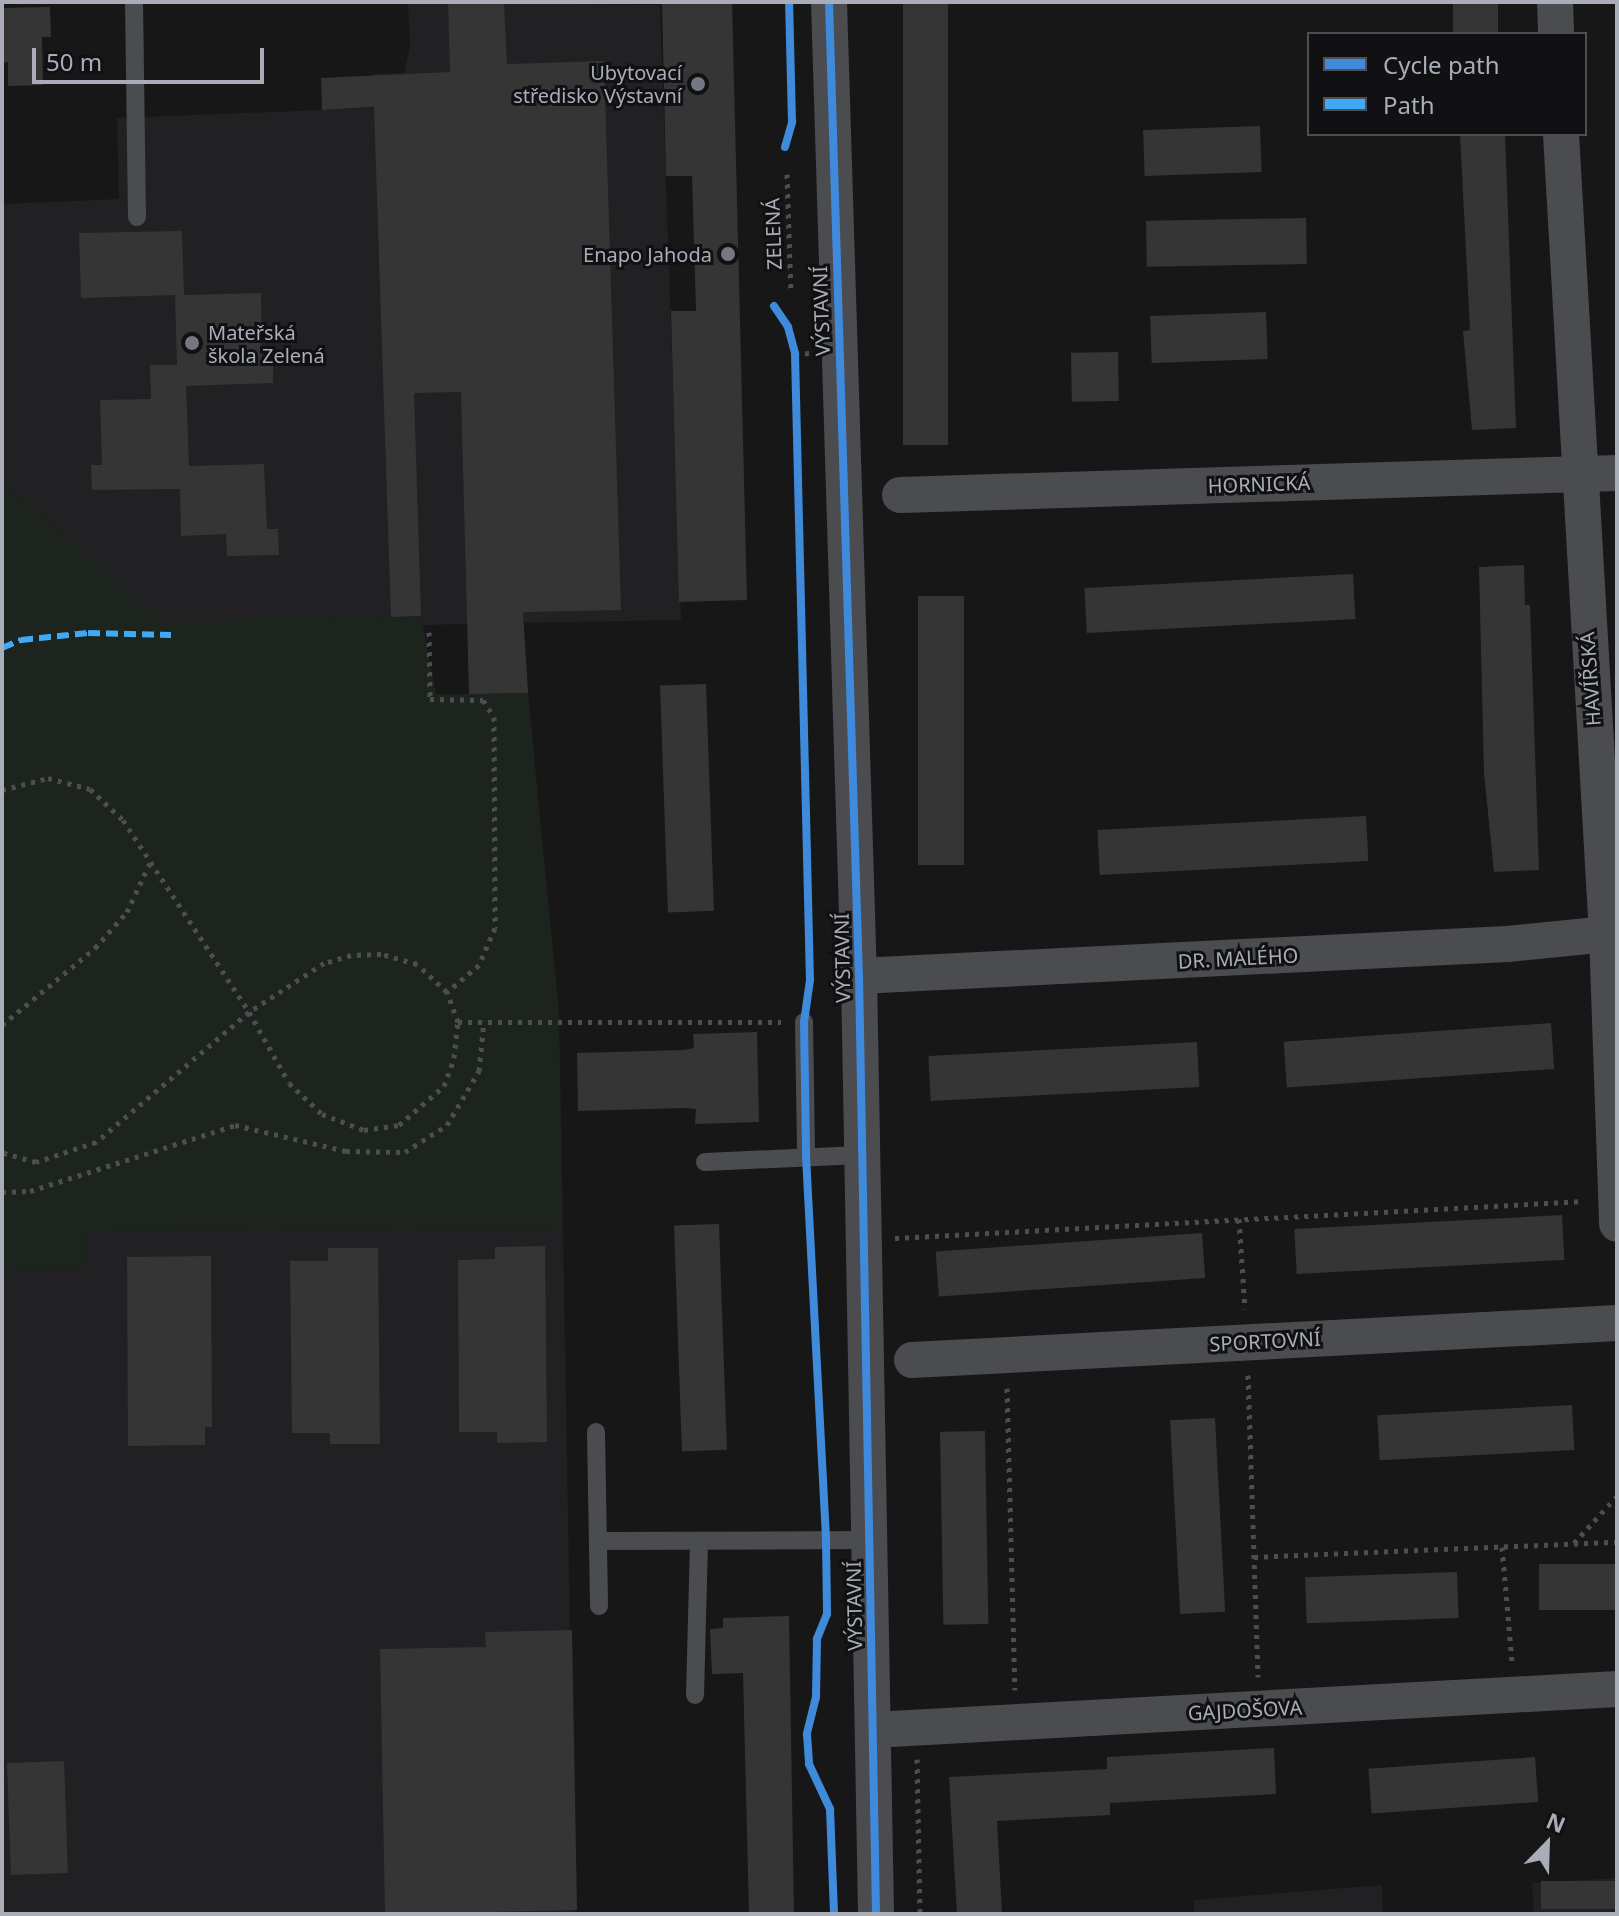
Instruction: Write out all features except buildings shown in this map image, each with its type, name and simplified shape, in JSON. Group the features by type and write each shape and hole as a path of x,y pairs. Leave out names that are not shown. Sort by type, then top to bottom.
{"street":[{"name":"VÝSTAVNÍ","path":"829,2 859,976 876,1914"},
{"path":"1555,2 1556,32"},
{"name":"HAVÍŘSKÁ","path":"1561,136 1577,474 1612,933 1616,1212"},
{"name":"HORNICKÁ","path":"900,495 1617,473"},
{"name":"DR. MALÉHO","path":"859,976 1507,944 1612,933"},
{"name":"SPORTOVNÍ","path":"912,1360 1617,1323"},
{"name":"GAJDOŠOVA","path":"873,1730 1617,1689"}],"lane":[{"path":"134,2 137,217"},
{"path":"804,1022 806,1156"},
{"path":"705,1162 860,1155"},
{"path":"596,1432 599,1606"},
{"path":"598,1541 868,1540"},
{"path":"695,1695 699,1541"}],"path":[{"path":"791,341 795,369"},
{"path":"429,632 430,699 483,700 494,717 495,928 479,965 447,992"},
{"path":"2,790 48,778 90,789 123,820 249,1012 289,1083 322,1114 364,1130 399,1125 444,1086 454,1058 458,1022 447,992 417,964 381,954 351,955 324,963 249,1012 96,1142 36,1162 2,1152"},
{"path":"2,1025 95,948 127,912 151,862"},
{"path":"2,1192 30,1191 235,1125 346,1151 405,1152 447,1125 479,1071 484,1021"},
{"path":"458,1022 804,1022"},
{"path":"862,1240 1239,1219 1616,1212"},
{"path":"1239,1219 1247,1342 1260,1709"},
{"path":"1006,1355 1015,1723"},
{"path":"1574,1543 1617,1496"},
{"path":"1254,1557 1617,1542"},
{"path":"1502,1547 1515,1695"},
{"path":"917,1728 920,1914"}],"shaded area":[{"path":"408,2 660,5 681,620 423,625 421,616 161,621 2,481 2,204 119,199 117,118 374,108 374,74 404,73 410,47"},
{"path":"2,481 161,620 421,616 436,694 528,693 559,1013 563,1228 86,1231 87,1268 2,1269"},
{"path":"563,1228 575,1914 2,1914 2,1269 87,1268 86,1231"},
{"path":"1617,1878 1617,1914 1508,1914 1534,1913 1532,1883"},
{"path":"1382,1885 1383,1914 1194,1914 1194,1900"}],"marked path":[{"path":"2,648 21,640 88,633 171,635"}],"cycle path":[{"path":"785,147 792,122 789,2"},
{"path":"829,2 859,976 876,1914"},
{"path":"774,306 788,327 795,354 810,980 804,1022 806,1156 826,1540 827,1614 817,1639 816,1697 807,1734 809,1764 830,1809 834,1914"}],"place":[{"name":"Ubytovací středisko Výstavní","path":"698,84"},
{"name":"Enapo Jahoda","path":"728,254"},
{"name":"Mateřská škola Zelená","path":"192,343"}]}
